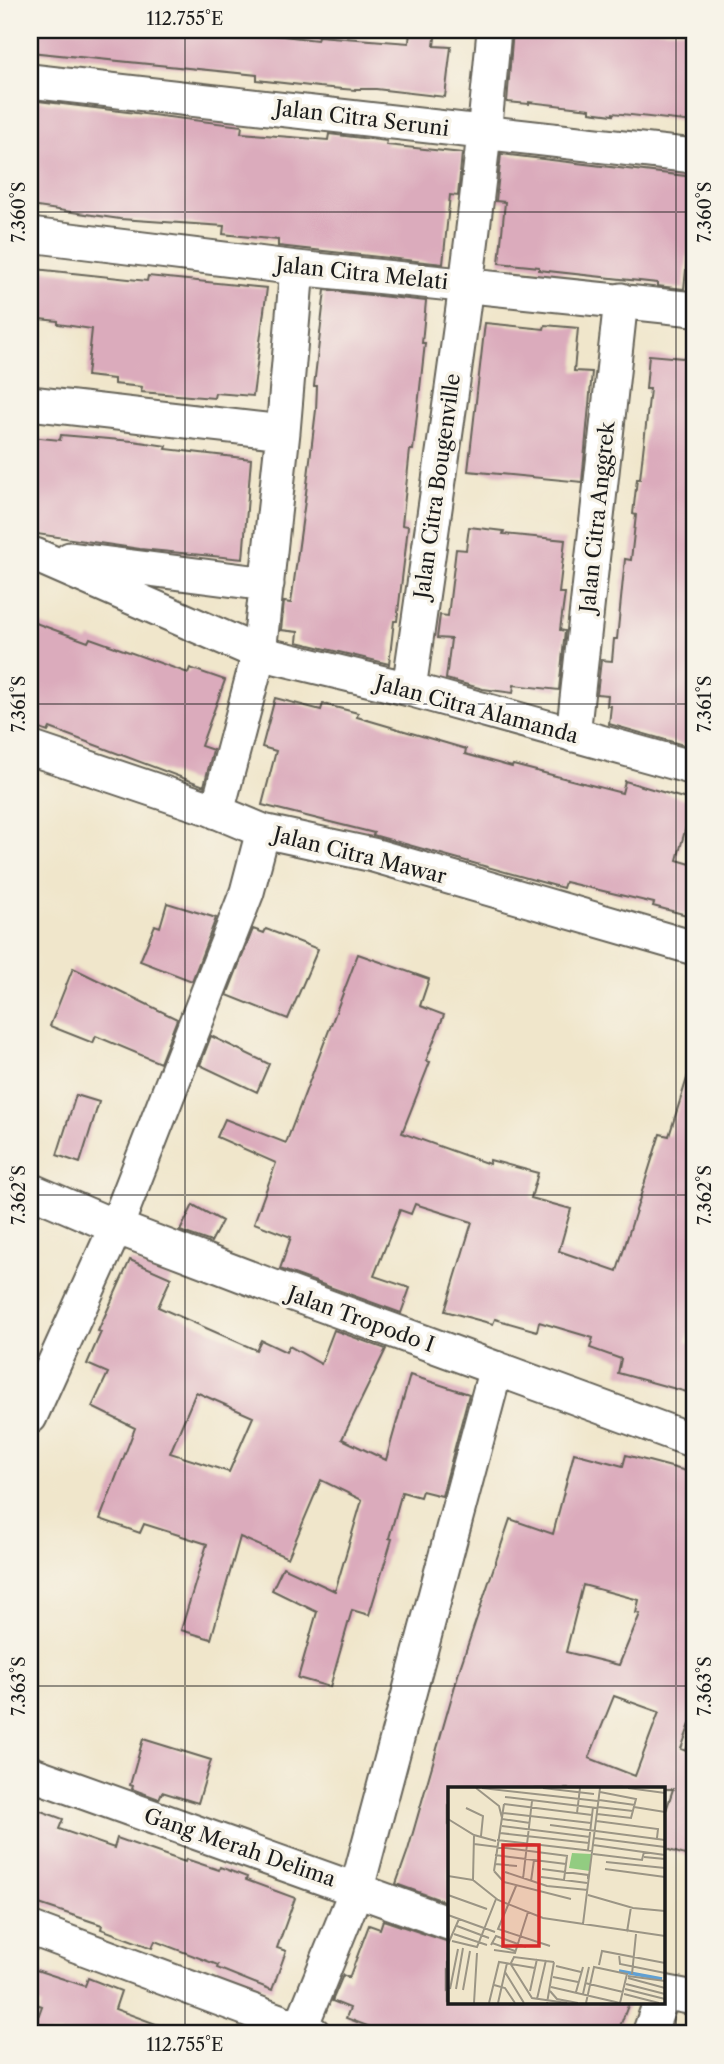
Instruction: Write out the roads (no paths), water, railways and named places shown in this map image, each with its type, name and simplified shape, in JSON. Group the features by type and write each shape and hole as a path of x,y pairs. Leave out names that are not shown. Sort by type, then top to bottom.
{"street":[{"name":"Jalan Citra Bougenville","path":"409,689 466,283 485,132 494,30"},
{"name":"Jalan Citra Seruni","path":"30,81 694,156"},
{"name":"Jalan Citra Melati","path":"30,235 297,268 466,283 694,309"},
{"path":"217,812 259,653 283,432 297,268"},
{"name":"Jalan Citra Anggrek","path":"573,735 621,300"},
{"path":"30,403 283,432"},
{"path":"32,555 267,584"},
{"name":"Jalan Citra Alamanda","path":"32,555 259,653 409,689 694,768"},
{"name":"Jalan Citra Mawar","path":"30,748 217,812 263,831 373,855 694,948"},
{"path":"30,1417 116,1227 247,892 263,831"},
{"name":"Jalan Tropodo I","path":"30,1189 116,1227 694,1441"},
{"path":"30,1928 304,2033 358,1888 496,1368"},
{"name":"Gang Merah Delima","path":"30,1773 358,1888 448,1923"},
{"path":"664,1993 694,1998"},
{"path":"649,2034 660,2004"}]}
